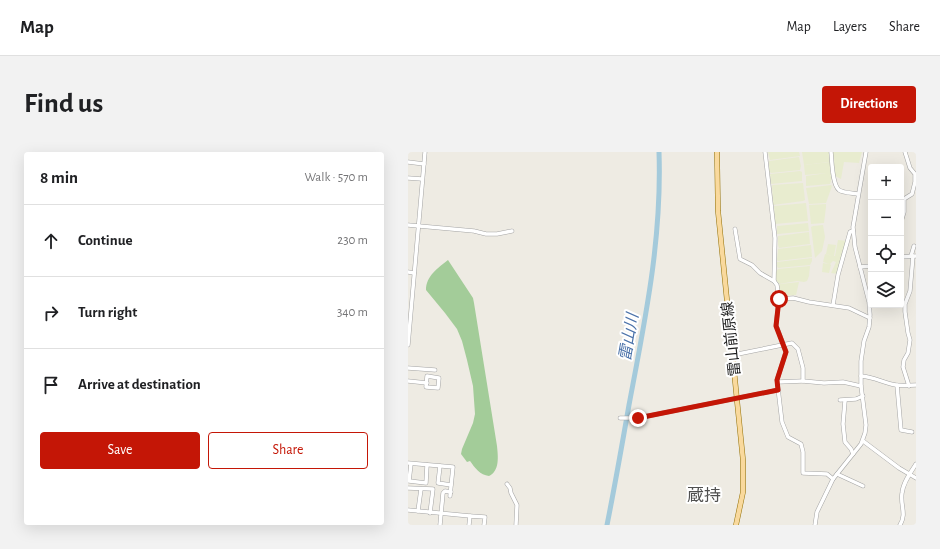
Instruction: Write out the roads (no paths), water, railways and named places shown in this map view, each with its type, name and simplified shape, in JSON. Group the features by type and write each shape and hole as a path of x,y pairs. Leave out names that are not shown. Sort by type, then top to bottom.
{"main road":[{"name":"雷山前原線","path":"717,152 718,211 744,472 741,503 736,525"}],"street":[{"path":"408,345 410,305 425,152"},
{"path":"765,152 775,238 774,281"},
{"path":"831,152 834,178 838,189 858,194"},
{"path":"815,525 817,512 834,479 863,441 866,425 861,376 864,341 869,327 870,318 869,302 854,244 853,231 866,152"},
{"path":"904,200 912,194 916,182 915,174 910,168 906,152"},
{"path":"408,162 424,164"},
{"path":"408,178 422,179"},
{"path":"408,225 491,234 512,231"},
{"path":"735,230 740,259 752,265 774,281 777,286 779,299 776,326 786,355 778,382 778,390 782,422 786,433 788,437 801,444 803,473 827,474 834,479"},
{"path":"833,305 838,275 850,232 853,231"},
{"path":"909,386 903,367 904,360 910,348 905,304 910,290 914,246"},
{"path":"860,267 868,266"},
{"path":"408,272 414,273"},
{"path":"779,299 793,298 849,308 870,318"},
{"path":"733,355 792,344 798,348 803,368 803,381"},
{"path":"408,368 435,370"},
{"path":"427,376 439,378 438,388 426,387 427,383 427,376"},
{"path":"861,376 871,377 885,383 897,385 916,385"},
{"path":"408,381 427,383"},
{"path":"778,382 843,382 861,386"},
{"path":"897,385 901,430 912,432"},
{"path":"620,418 634,419 778,390"},
{"path":"853,454 852,449 845,442 842,424 843,400 862,396"},
{"path":"863,441 909,475 916,478"},
{"path":"427,465 426,483 409,481 409,463 440,466 453,468 450,496"},
{"path":"900,525 903,520 904,512 902,488 916,464"},
{"path":"440,466 438,483 451,484"},
{"path":"837,474 863,486"},
{"path":"507,484 517,505 516,525"},
{"path":"408,488 433,489 430,513"},
{"path":"418,511 421,488"},
{"path":"440,525 443,494 445,491 451,492"},
{"path":"408,510 485,518 484,525"},
{"path":"469,525 470,516"}],"waterway":[{"name":"雷山川","path":"607,525 651,280 658,217 659,152"}],"district":[{"name":"蔵持","path":"704,495"}]}
